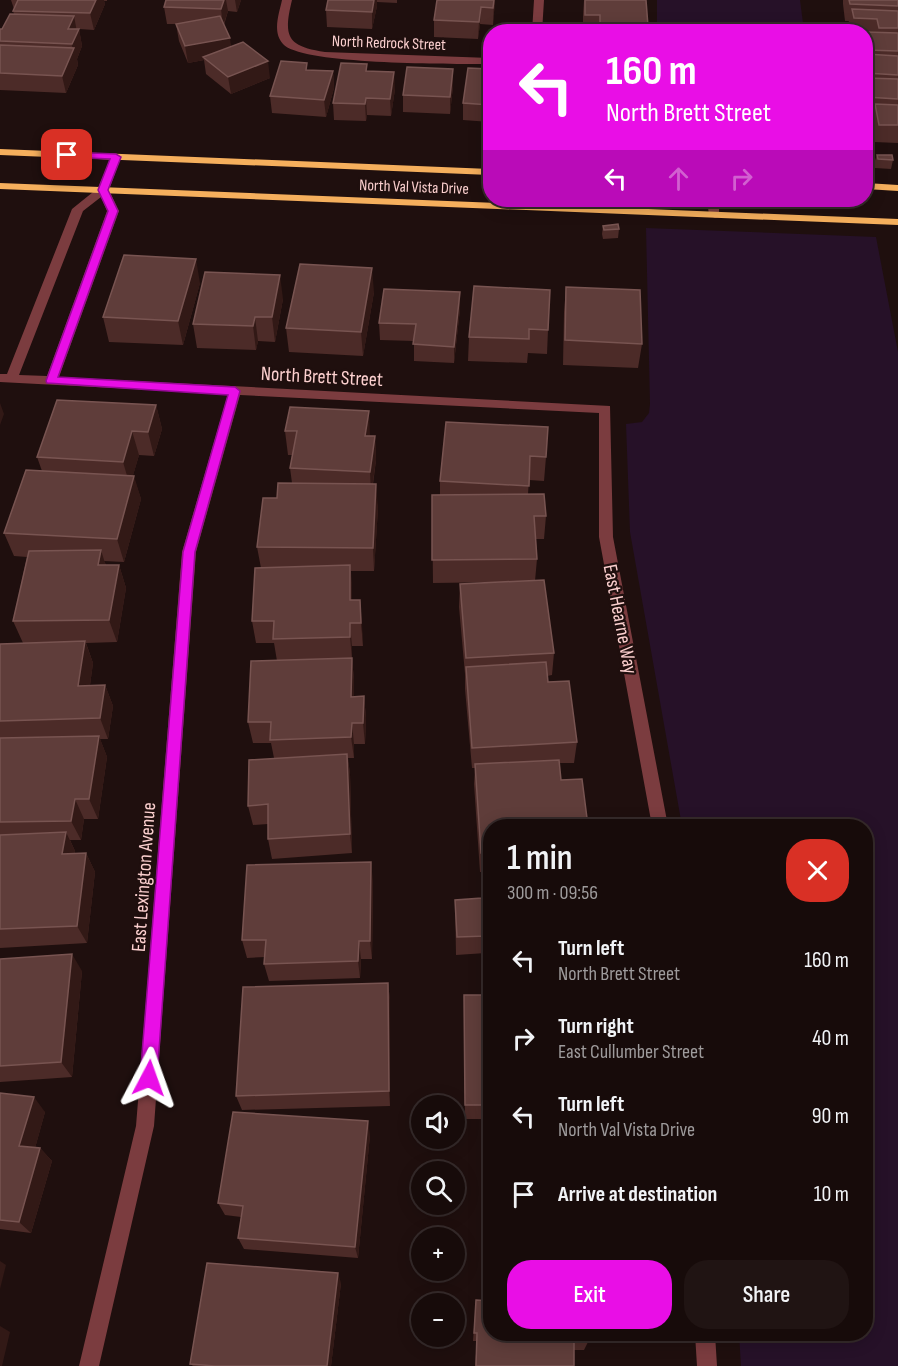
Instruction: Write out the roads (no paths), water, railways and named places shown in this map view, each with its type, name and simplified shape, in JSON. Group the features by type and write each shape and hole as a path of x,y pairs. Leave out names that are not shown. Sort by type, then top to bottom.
{"main road":[{"name":"North Val Vista Drive","path":"0,152 483,172"},
{"name":"North Val Vista Drive","path":"0,186 483,206"},
{"path":"873,186 898,188"},
{"name":"North Val Vista Drive","path":"519,207 898,222"}],"street":[{"name":"North Redrock Street","path":"287,0 280,29 282,37 298,50 325,55 483,61"},
{"path":"538,24 539,0"},
{"path":"5,379 78,209 103,190 116,157"},
{"path":"51,381 113,211 103,190"},
{"path":"714,207 715,215"},
{"name":"North Brett Street","path":"5,379 605,409"},
{"name":"East Lexington Avenue","path":"89,1366 145,1126 189,552 235,391"},
{"name":"East Hearne Way","path":"605,409 606,537 659,819"},
{"path":"705,1341 707,1366"}]}
